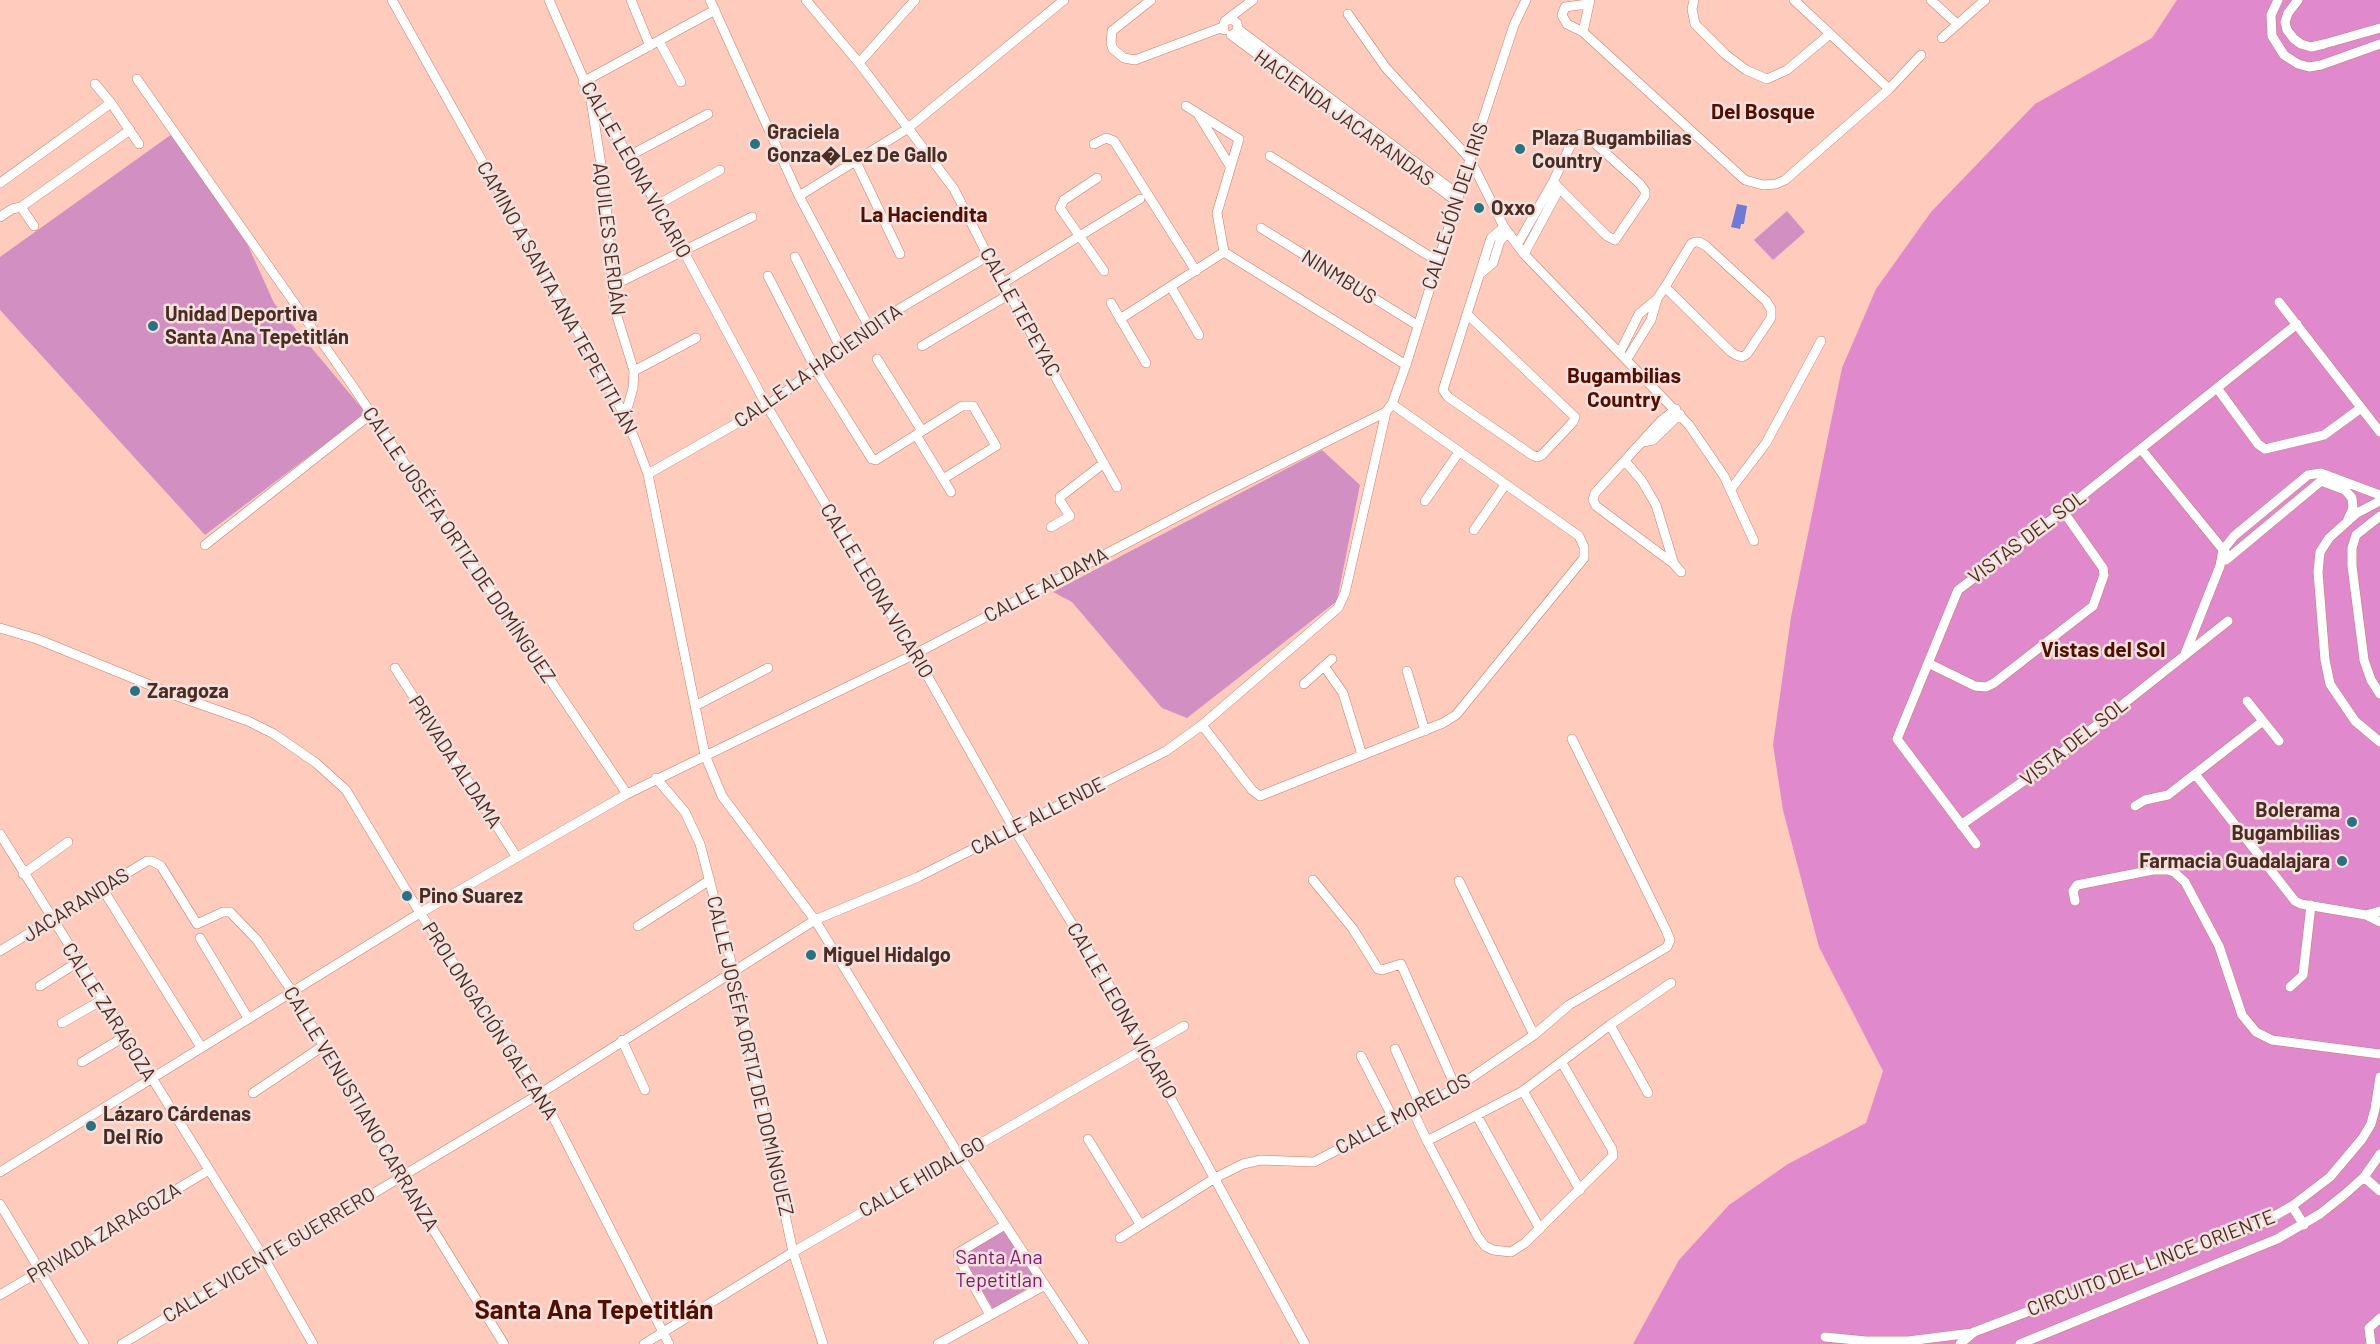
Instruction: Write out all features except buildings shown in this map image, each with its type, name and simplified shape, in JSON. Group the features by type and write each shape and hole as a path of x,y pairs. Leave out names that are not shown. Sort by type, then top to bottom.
{"street":[{"name":"CAMINO A SANTA ANA TEPETITLÁN","path":"392,0 625,416 648,474 705,755 722,796 815,920 959,1155 1084,1344"},
{"name":"CALLE LEONA VICARIO","path":"549,0 583,82 684,252 767,406 915,654 1014,829 1104,976 1305,1344"},
{"path":"631,0 655,43 681,82"},
{"path":"710,0 799,196 869,327"},
{"name":"CALLE TEPEYAC","path":"806,0 859,63 954,189 988,256 1117,487"},
{"path":"859,63 915,0"},
{"path":"799,196 907,129 1064,0"},
{"path":"1152,0 1112,31 1113,49 1125,58 1135,60 1225,23 1236,21 1235,32 1226,33 1225,23"},
{"path":"1225,23 1253,0"},
{"name":"CALLEJÓN DEL IRIS","path":"1389,408 1406,364 1514,25 1526,0"},
{"path":"1694,0 1692,9 1695,24 1725,54 1746,70 1767,79 1787,70 1830,34"},
{"path":"1794,0 1889,89"},
{"path":"1931,0 1957,24"},
{"path":"1942,38 1985,0"},
{"path":"2278,0 2271,15 2272,36 2284,55 2298,64 2321,65 2380,44"},
{"path":"2298,0 2288,13 2285,22 2287,30 2301,44 2311,47 2380,28"},
{"path":"1583,32 1588,2 1566,7 1562,15 1567,24 1583,32 1745,180 1763,185 1776,184 1785,180 1889,89 1921,55"},
{"path":"583,82 715,10"},
{"path":"1348,14 1386,68 1470,159 1506,230 1517,246 1678,412 1708,450 1731,489 1754,541"},
{"name":"HACIENDA JACARANDAS","path":"1235,32 1457,198"},
{"name":"CALLE JOSÉFA ORTIZ DE DOMÍNGUEZ","path":"137,79 371,414 627,794"},
{"path":"95,84 139,144"},
{"name":"AQUILES SERDÁN","path":"591,96 604,191 616,313 634,371 633,388 625,416"},
{"path":"0,183 111,103"},
{"path":"1186,106 1239,139 1217,213 1224,252 1406,364"},
{"path":"629,156 708,114"},
{"path":"1197,114 1230,166"},
{"path":"0,217 12,209 21,207 130,130"},
{"path":"1524,254 1556,185 1574,138 1580,134 1588,137 1645,191 1643,199 1615,240 1607,236 1556,185"},
{"path":"1094,144 1106,138 1114,141 1196,271"},
{"path":"1270,156 1437,261"},
{"path":"856,162 900,254"},
{"path":"657,205 720,170"},
{"path":"1097,178 1064,200 1060,206 1104,271"},
{"path":"1517,246 1556,185"},
{"path":"1003,283 1140,199"},
{"path":"21,207 34,226"},
{"path":"612,286 752,217"},
{"name":"NINMBUS","path":"1261,228 1417,325"},
{"path":"1468,315 1575,417 1542,455 1537,457 1532,455 1444,393 1443,387 1481,273 1493,263 1506,230"},
{"path":"1623,355 1651,320 1657,299 1691,244 1699,242 1766,301 1771,309 1771,318 1747,354 1742,357 1731,352 1665,287"},
{"path":"1120,319 1224,252"},
{"name":"CALLE LA HACIENDITA","path":"648,474 767,406 869,327 988,256"},
{"path":"795,257 841,349"},
{"path":"768,276 816,370 870,458 874,460 962,406 970,405 976,409 996,446 943,479"},
{"path":"1170,287 1199,335"},
{"path":"922,346 1010,294"},
{"path":"2279,302 2380,432"},
{"path":"1111,303 1146,363"},
{"name":"VISTAS DEL SOL","path":"1976,844 1897,739 1960,587 2063,511 2297,324"},
{"path":"634,371 696,338"},
{"path":"1731,489 1766,443 1821,341"},
{"path":"877,359 951,492"},
{"path":"2217,388 2258,444 2265,449 2324,435 2361,408"},
{"path":"1202,725 1252,790 1260,796 1425,730 1456,715 1584,558 1584,547 1579,536 1459,452 1389,408"},
{"name":"CALLE ALDAMA","path":"705,755 915,654 1389,408"},
{"name":"CALLE ALLENDE","path":"541,1092 815,920 918,877 1014,829 1166,751 1202,725 1338,608 1342,602 1389,408"},
{"path":"1678,412 1661,421 1595,493 1593,503 1674,564 1681,572"},
{"path":"205,546 371,414"},
{"path":"2140,449 2226,553"},
{"path":"1425,501 1459,452"},
{"path":"1625,461 1642,481 1656,505 1674,564"},
{"path":"1051,527 1070,516 1060,501 1060,497 1104,463"},
{"path":"2226,553 2234,536 2311,473 2380,495"},
{"path":"2226,553 2306,493 2321,477"},
{"path":"2321,477 2340,487 2352,498 2353,508 2347,521"},
{"path":"2297,483 2306,493"},
{"path":"1474,530 1505,485"},
{"path":"2380,501 2347,521 2329,538 2320,552 2318,572 2325,660 2330,684 2355,721 2380,742"},
{"path":"1928,663 1975,686 1986,687 2093,606 2104,570 2063,511"},
{"path":"2380,516 2356,535 2352,548 2352,566 2364,660 2371,680 2380,694"},
{"name":"VISTA DEL SOL","path":"2184,656 2226,553"},
{"name":"VISTA DEL SOL","path":"1961,825 2045,766 2228,621"},
{"name":"PROLONGACIÓN GALEANA","path":"0,628 47,643 177,696 248,721 274,734 316,763 346,790 420,912 541,1092 669,1344"},
{"path":"1304,684 1332,659"},
{"path":"1323,666 1343,693 1362,755"},
{"name":"PRIVADA ALDAMA","path":"394,668 516,856"},
{"path":"695,706 768,668"},
{"path":"1407,671 1425,730"},
{"path":"2247,701 2279,741"},
{"path":"2135,806 2145,800 2168,795 2263,721"},
{"name":"CALLE MORELOS","path":"1120,1238 1215,1178 1257,1160 1314,1162 1417,1109 1456,1088 1534,1035 1569,1005 1663,950 1669,944 1666,930 1572,739"},
{"path":"0,1172 420,912 656,778 705,755"},
{"path":"2194,774 2286,893 2301,904 2366,915 2380,922"},
{"name":"CALLE JOSÉFA ORTIZ DE DOMÍNGUEZ","path":"656,778 685,812 700,844 733,970 793,1252 823,1344"},
{"name":"CALLE ZARAGOZA","path":"0,834 51,920 264,1258 313,1344"},
{"path":"23,874 68,842"},
{"name":"JACARANDAS","path":"0,951 144,863 152,861 160,866 197,924"},
{"path":"2075,901 2073,891 2077,885 2154,870 2174,872 2185,882 2219,946 2242,1015 2256,1032 2272,1040 2380,1054"},
{"path":"638,926 710,880"},
{"path":"1313,880 1353,929 1378,969 1382,970 1401,964 1456,1088"},
{"path":"1459,881 1534,1035"},
{"path":"102,888 201,1047"},
{"path":"2290,987 2303,975 2311,905"},
{"path":"2366,915 2380,911"},
{"name":"CALLE VENUSTIANO CARRANZA","path":"197,924 223,912 230,912 255,937 291,990 400,1176 504,1344"},
{"path":"200,938 248,1018"},
{"path":"40,986 78,962"},
{"path":"1426,1141 1523,1091 1610,1025 1671,983"},
{"path":"62,1023 102,1000"},
{"path":"1610,1025 1647,1093"},
{"name":"CALLE HIDALGO","path":"644,1344 793,1252 1184,1026"},
{"path":"82,1062 124,1037"},
{"path":"621,1040 645,1090"},
{"path":"253,1093 323,1046"},
{"path":"1395,1049 1426,1141 1485,1245 1503,1253 1518,1249 1540,1229 1610,1161 1613,1153 1562,1063"},
{"path":"1361,1056 1394,1120"},
{"name":"CIRCUITO DEL LINCE ORIENTE","path":"1960,1344 1974,1332 2264,1222 2292,1206 2330,1177 2362,1139 2371,1124 2380,1077"},
{"path":"1523,1091 1580,1190"},
{"name":"CALLE VICENTE GUERRERO","path":"124,1343 541,1092"},
{"path":"1477,1116 1540,1229"},
{"path":"1088,1139 1140,1224"},
{"name":"CIRCUITO DEL LINCE ORIENTE","path":"2020,1344 2266,1244 2304,1225 2364,1177 2380,1154"},
{"name":"PRIVADA ZARAGOZA","path":"0,1295 208,1170"},
{"path":"2364,1177 2380,1191"},
{"path":"0,1204 84,1344"},
{"path":"2292,1206 2304,1225"},
{"path":"990,1315 959,1259 958,1253 1005,1225"},
{"path":"938,1344 1045,1285"},
{"path":"2371,1344 2369,1328 2380,1318"},
{"path":"1825,1338 1912,1342 1974,1332"}],"green space":[{"name":"Unidad Deportiva Santa Ana Tepetitlán","path":"172,134 246,241 274,303 366,413 205,535 0,310 0,257"},
{"path":"1787,211 1805,232 1773,260 1754,240"},
{"path":"1322,450 1360,485 1337,601 1187,718 1162,708 1072,602 1053,592"},
{"name":"Santa Ana Tepetitlan","path":"1003,1228 1038,1282 993,1309 960,1253"}],"shaded area":[{"path":"2177,0 2380,0 2380,1344 1633,1344 1679,1260 1729,1205 1788,1164 1866,1123 1883,1071 1819,947 1783,810 1773,745 1791,617 1842,368 1876,289 1931,212 2035,104 2152,38"}],"water":[{"path":"1737,204 1747,206 1744,224 1741,224 1740,229 1731,227"}],"place":[{"name":"Graciela Gonza�Lez De Gallo","path":"755,144"},
{"name":"Plaza Bugambilias Country","path":"1520,149"},
{"name":"Oxxo","path":"1479,208"},
{"name":"Unidad Deportiva Santa Ana Tepetitlán","path":"153,326"},
{"name":"Zaragoza","path":"135,691"},
{"name":"Bolerama Bugambilias","path":"2352,822"},
{"name":"Farmacia Guadalajara","path":"2342,861"},
{"name":"Pino Suarez","path":"407,896"},
{"name":"Miguel Hidalgo","path":"811,955"},
{"name":"Lázaro Cárdenas Del Río","path":"91,1126"}],"district":[{"name":"Del Bosque","path":"1763,112"},
{"name":"La Haciendita","path":"924,215"},
{"name":"Bugambilias Country","path":"1624,388"},
{"name":"Vistas del Sol","path":"2103,650"},
{"name":"Santa Ana Tepetitlán","path":"594,1310"}]}
